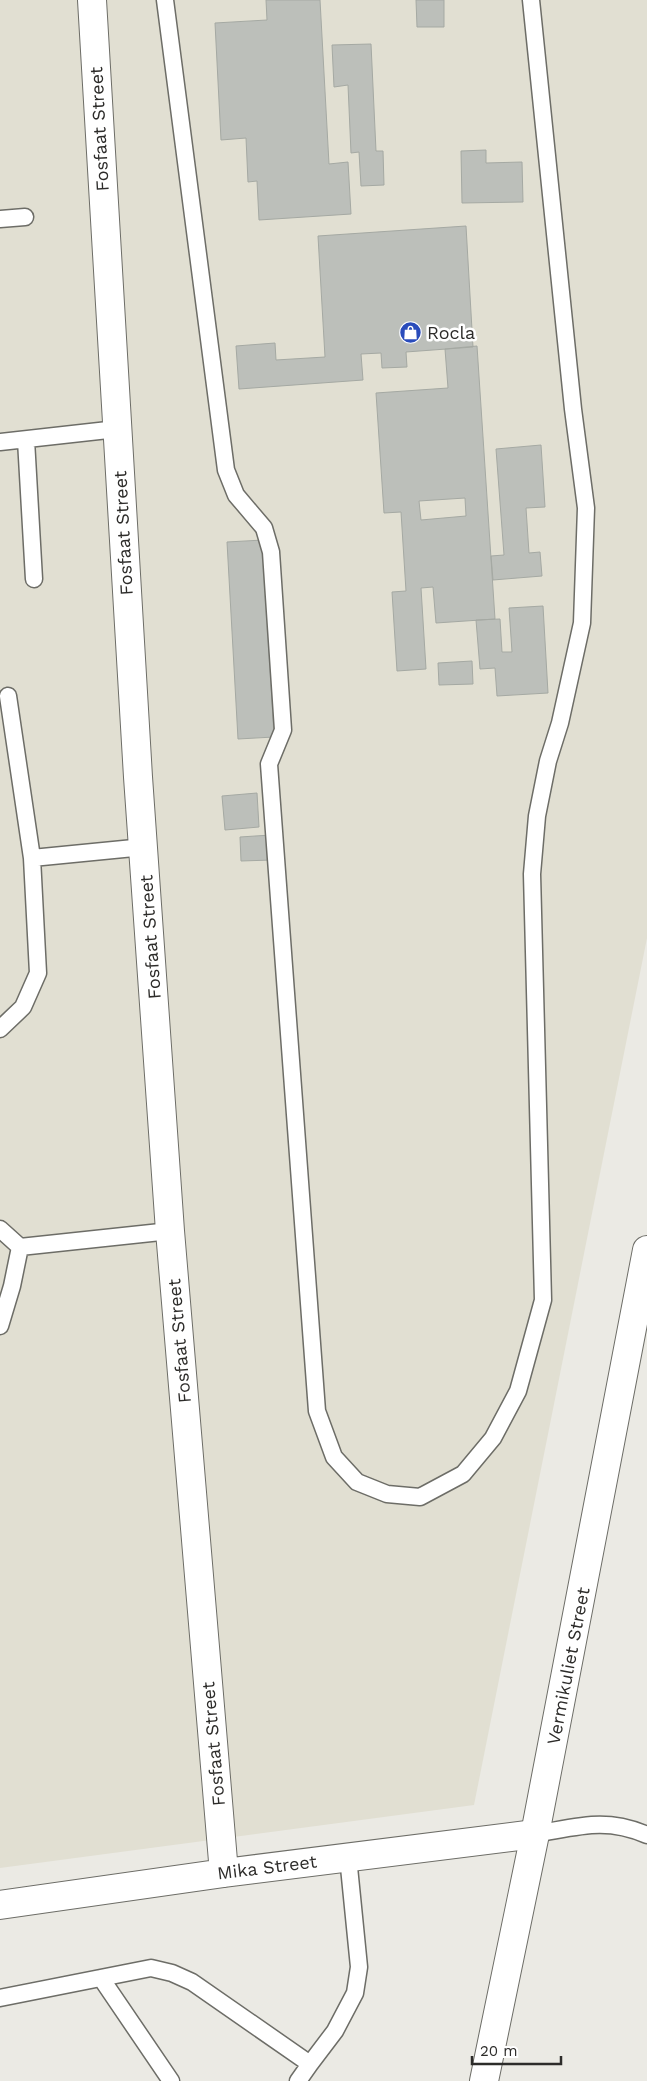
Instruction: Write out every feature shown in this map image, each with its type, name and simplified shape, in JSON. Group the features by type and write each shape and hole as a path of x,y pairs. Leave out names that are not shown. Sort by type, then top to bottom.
{"street":[{"name":"Fosfaat Street","path":"92,0 117,429 170,1231 224,1873"},
{"name":"Vermikuliet Street","path":"484,2081 535,1834 647,1250"},
{"name":"Mika Street","path":"0,1905 224,1873 535,1834"}],"lane":[{"path":"166,0 226,470 236,494 264,528 271,552 283,730 269,764 317,1412 334,1457 356,1482 387,1494 420,1497 463,1474 492,1438 518,1391 542,1300 532,874 537,816 548,761 560,723 582,623 586,508 573,409 531,0"},
{"path":"0,219 25,217"},
{"path":"0,442 117,429"},
{"path":"26,440 34,579"},
{"path":"0,1029 22,1007 38,974 32,858 8,696"},
{"path":"32,858 144,847"},
{"path":"0,1229 20,1247 170,1231"},
{"path":"0,1326 12,1286 20,1247"},
{"path":"535,1834 596,1824 614,1824 647,1834"},
{"path":"298,2081 335,2031 355,1993 359,1967 348,1857"},
{"path":"0,1998 151,1968 172,1973 192,1982 310,2064"},
{"path":"102,1978 171,2081"}],"shaded area":[{"path":"0,0 647,0 647,938 474,1805 0,1868"}],"building":[{"path":"266,0 320,0 329,164 348,162 351,214 259,220 257,181 248,182 246,138 221,140 215,23 267,20"},
{"path":"416,0 444,0 444,27 417,27"},
{"path":"371,44 376,151 383,151 384,185 361,186 359,152 351,153 348,85 334,87 332,45"},
{"path":"486,150 486,163 522,162 523,202 462,203 461,151"},
{"path":"466,226 473,347 406,352 407,367 382,368 381,353 361,354 363,380 239,389 236,346 275,343 276,360 325,357 318,236"},
{"path":"477,346 495,619 436,623 433,587 421,588 426,669 397,671 392,592 406,591 401,512 384,513 376,393 448,388 445,349","holes":["465,498 466,516 421,520 419,501"]},
{"path":"541,445 545,507 526,508 529,553 540,552 542,576 493,580 491,556 504,555 496,449"},
{"path":"263,540 274,737 238,739 227,542"},
{"path":"543,606 548,693 497,696 495,668 480,669 476,620 500,619 502,652 512,652 509,608"},
{"path":"472,661 473,684 439,685 438,663"},
{"path":"257,793 259,827 225,830 222,796"},
{"path":"271,835 272,860 241,861 240,837"}],"place":[{"name":"Rocla","path":"411,332"}]}
